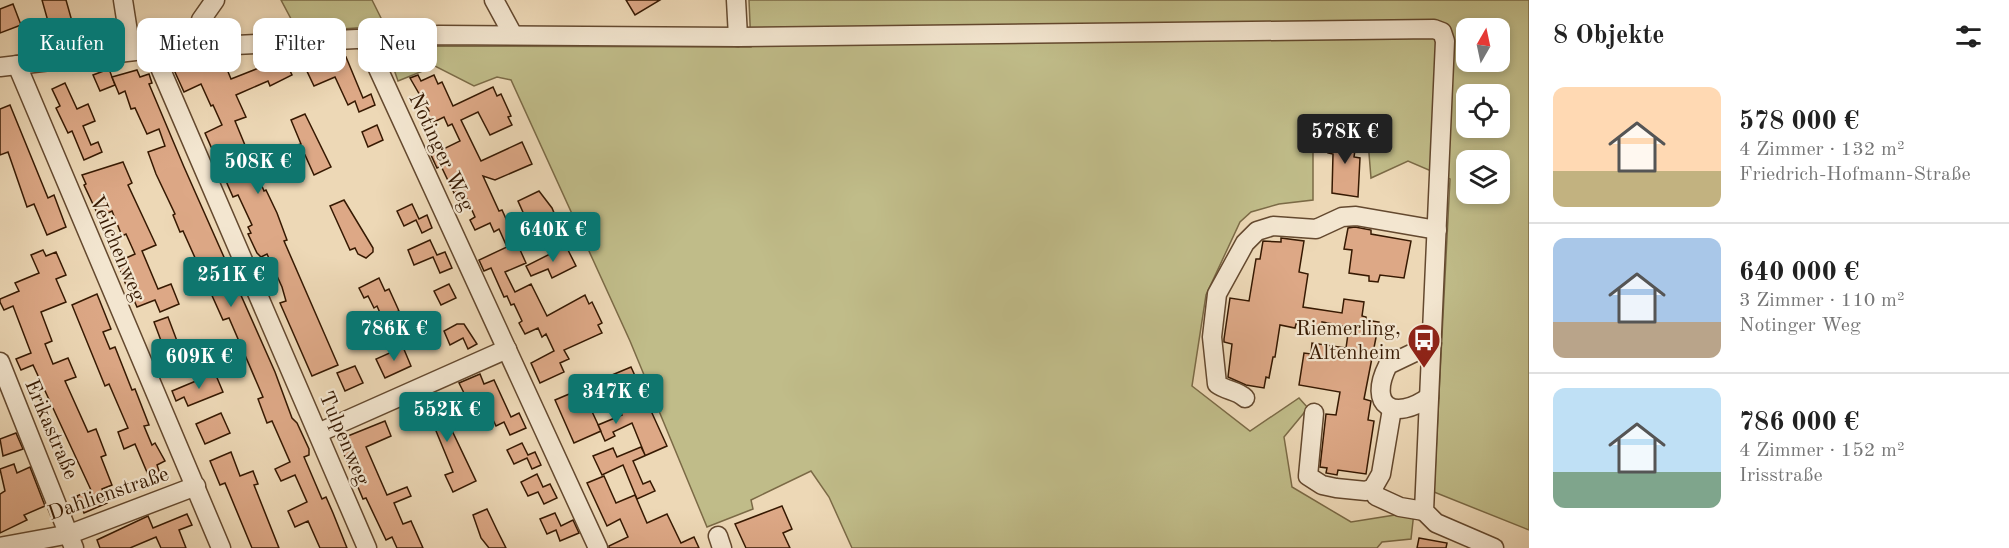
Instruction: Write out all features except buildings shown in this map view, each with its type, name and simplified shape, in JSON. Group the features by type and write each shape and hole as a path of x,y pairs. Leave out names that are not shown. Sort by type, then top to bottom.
{"street":[{"path":"123,0 131,51"},
{"path":"202,18 215,0"},
{"path":"494,0 513,35"},
{"path":"736,0 738,37"},
{"path":"437,37 738,37 1434,29 1442,32 1445,41 1424,511"},
{"path":"241,45 358,38"},
{"path":"9,65 137,50"},
{"name":"Veilchenweg","path":"9,65 195,486 220,548"},
{"name":"Tulpenweg","path":"162,72 367,548"},
{"name":"Notinger Weg","path":"380,72 598,548"},
{"path":"1245,398 1240,393 1223,389 1218,384 1212,337 1220,287 1245,243 1257,231 1273,226 1316,229 1341,217 1356,216 1437,230"},
{"path":"1429,397 1407,410 1392,409 1382,399 1381,386 1388,365 1432,344"},
{"path":"318,433 507,349"},
{"name":"Erikastraße","path":"0,362 72,541"},
{"path":"1314,413 1308,476 1322,485 1366,491 1373,488 1381,474 1392,409"},
{"name":"Dahlienstraße","path":"0,547 72,541 195,486"},
{"path":"1373,488 1376,496 1400,507 1424,511 1436,523 1494,548"}],"shaded area":[{"path":"281,0 372,0 381,18 358,18 358,28 346,29 346,18 291,18"},
{"path":"749,0 1529,0 1529,530 1434,492 1450,179 1408,161 1371,178 1367,129 1316,125 1313,145 1313,200 1279,204 1251,212 1240,222 1206,295 1192,386 1250,431 1299,398 1308,408 1284,437 1292,487 1351,522 1414,512 1411,539 1382,542 1377,548 852,548 829,497 811,471 751,500 753,509 707,527 630,341 511,80 497,77 474,86 437,67 438,46 751,47"},
{"path":"395,72 420,72 398,81"}],"place":[{"name":"Riemerling, Altenheim","path":"1424,369"}]}
